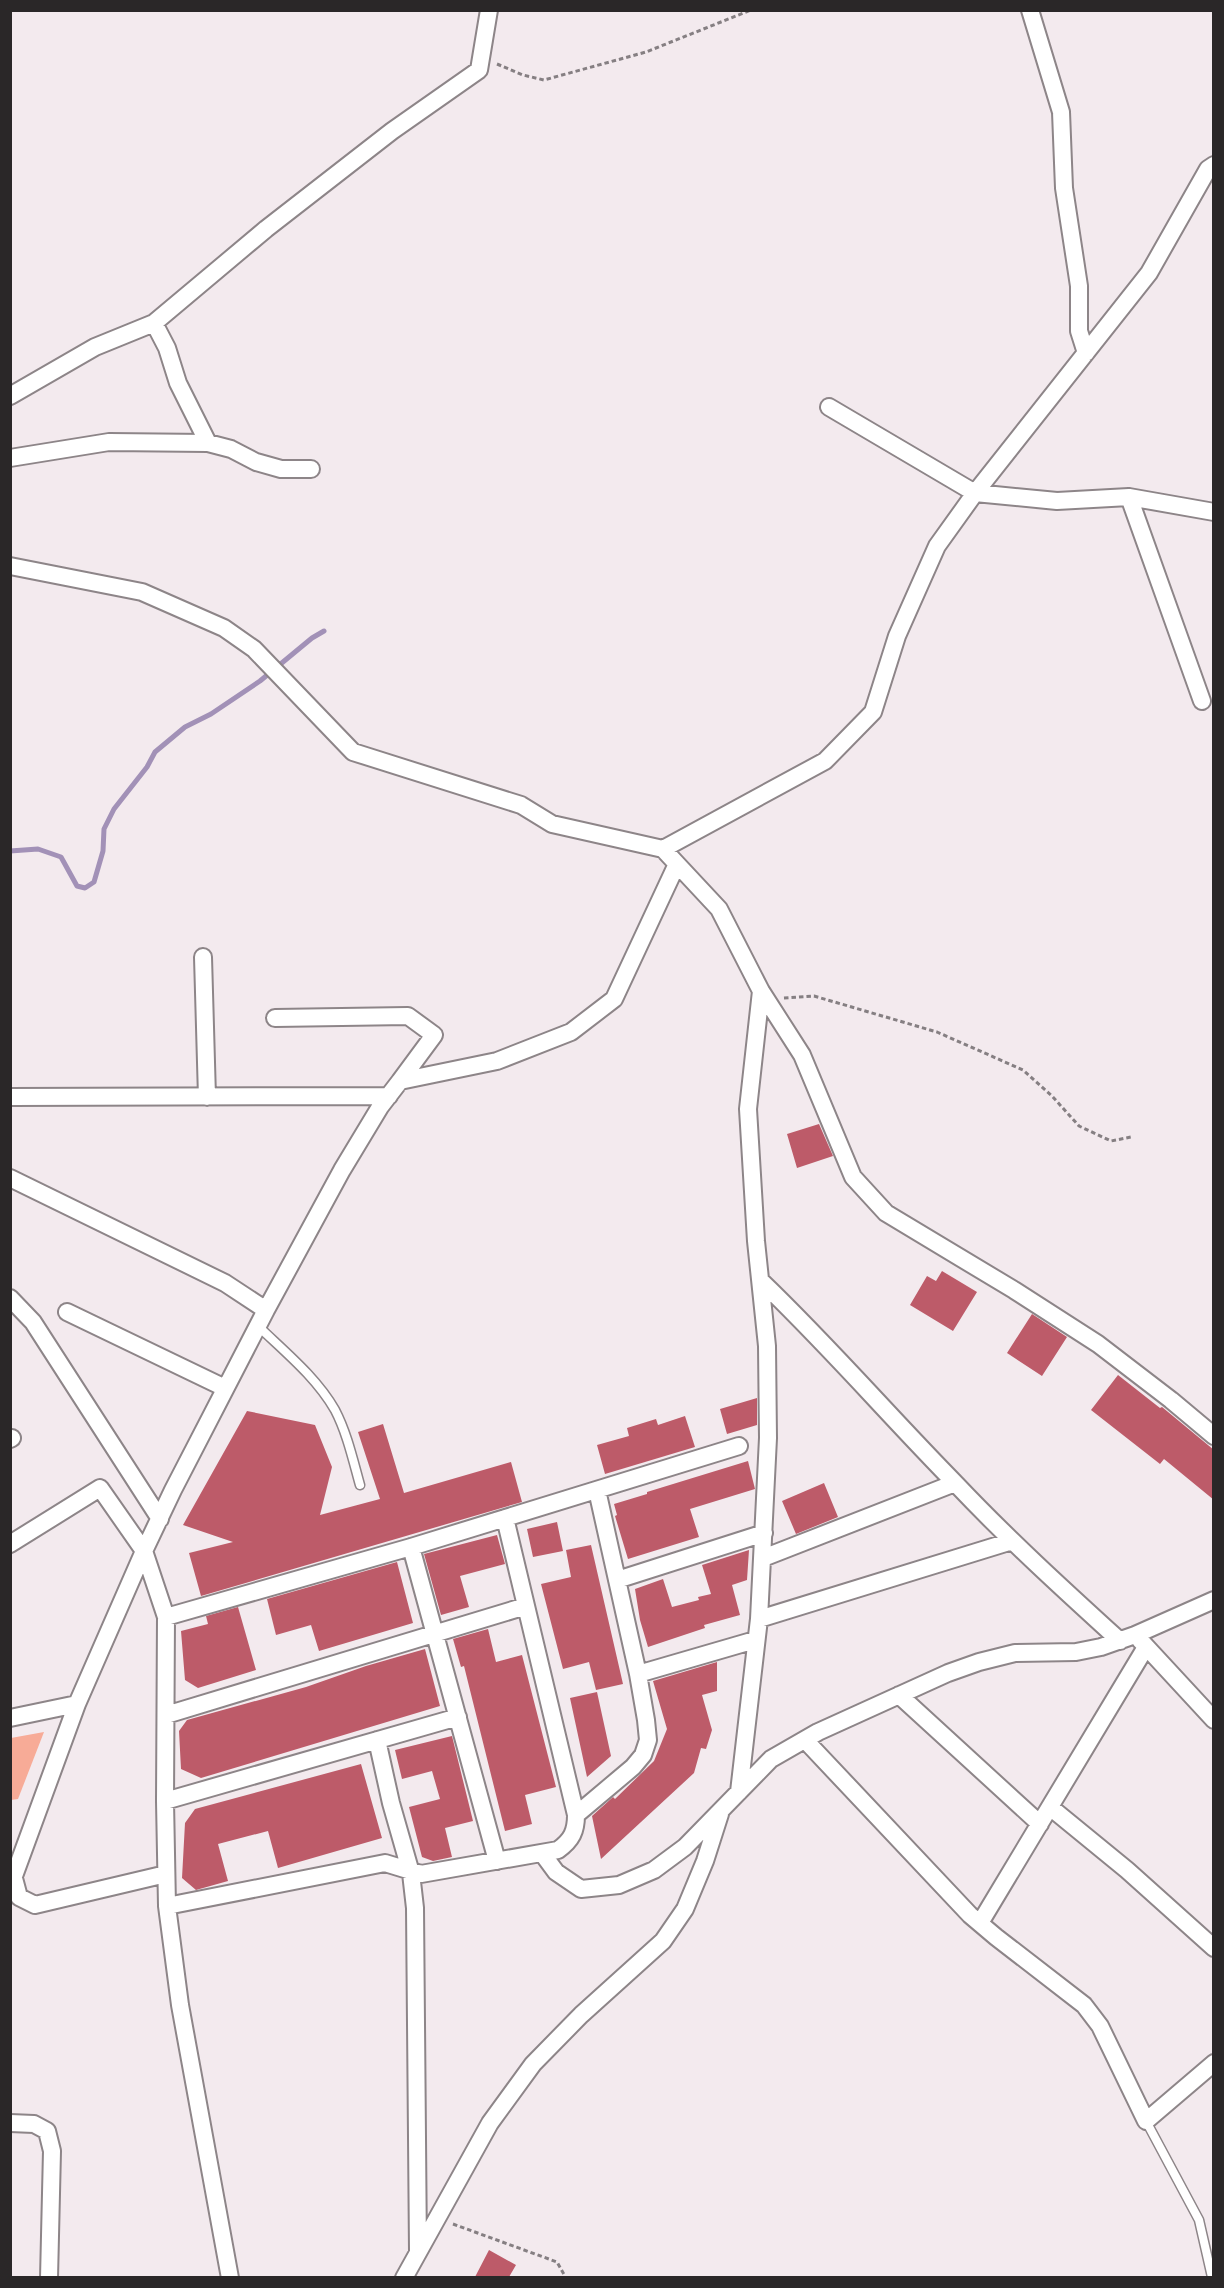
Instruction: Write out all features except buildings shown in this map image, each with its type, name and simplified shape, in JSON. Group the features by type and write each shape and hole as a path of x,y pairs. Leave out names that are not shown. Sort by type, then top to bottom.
{"street":[{"path":"10,396 95,347 154,323 284,214 392,131 479,70 489,10"},
{"path":"1030,10 1061,112 1064,188 1079,286 1079,331 1086,353"},
{"path":"663,849 825,761 873,712 897,636 937,546 975,493 1149,273 1208,169 1214,165"},
{"path":"154,323 167,348 178,383 208,443"},
{"path":"830,407 975,493 1057,501 1129,497 1214,512"},
{"path":"10,458 109,442 208,443 231,449 256,462 281,469 311,469"},
{"path":"1129,497 1202,700"},
{"path":"10,566 142,592 224,628 255,649 353,752 521,805 552,824 663,849 718,909 764,996 802,1055 853,1177 886,1212 1098,1344 1214,1436"},
{"path":"400,1082 497,1061 571,1032 614,999 677,864"},
{"path":"203,957 207,1096"},
{"path":"739,1792 759,1619 768,1438 767,1357 748,1109 764,996"},
{"path":"166,1874 35,1905 19,1897 12,1872 77,1704 173,1490 257,1325 342,1170 388,1096 434,1035 408,1016 275,1018"},
{"path":"10,1097 388,1096"},
{"path":"10,1178 225,1283 266,1310"},
{"path":"761,1281 810,1328 954,1483 1012,1541 1134,1641 1214,1720"},
{"path":"10,1298 33,1322 160,1519"},
{"path":"67,1312 225,1388"},
{"path":"166,1617 411,1547 739,1446"},
{"path":"763,1558 954,1483"},
{"path":"10,1544 100,1488 144,1551 166,1617 167,1906 180,2005 230,2277"},
{"path":"576,1815 633,1767 643,1755 648,1740 638,1674 597,1490"},
{"path":"167,1906 386,1863 421,1874 558,1850 568,1843 576,1830 576,1815 505,1518"},
{"path":"617,1580 764,1533"},
{"path":"759,1619 1012,1541"},
{"path":"411,1547 497,1861"},
{"path":"542,1853 556,1872 582,1889 619,1885 654,1870 685,1847 771,1759 805,1740 948,1673 979,1662 1015,1653 1076,1652 1134,1641 1214,1600"},
{"path":"166,1715 526,1606"},
{"path":"638,1674 755,1640"},
{"path":"980,1923 1050,1807 1134,1641"},
{"path":"899,1695 1040,1824"},
{"path":"10,1718 77,1704"},
{"path":"165,1801 458,1718"},
{"path":"377,1740 391,1803 411,1872 415,1908 418,2253"},
{"path":"805,1740 980,1923 1084,2005 1100,2026 1146,2121 1214,2063"},
{"path":"1050,1807 1127,1870 1214,1948"},
{"path":"404,2277 490,2123 533,2064 580,2015 663,1941 685,1909 705,1862 721,1810"},
{"path":"10,2123 34,2124 47,2131 52,2151 49,2277"}],"lane":[{"path":"257,1325 316,1382 335,1411 360,1485"},
{"path":"1146,2121 1199,2220 1212,2277"}],"path":[{"path":"481,57 523,75 544,80 646,52 751,10"},
{"path":"764,996 814,996 937,1032 1023,1070 1052,1096 1079,1126 1111,1141 1131,1137"},
{"path":"438,2218 557,2262 566,2277"}],"shaded area":[{"path":"44,1732 18,1799 11,1800 11,1738"}],"waterway":[{"path":"10,851 38,849 61,857 77,886 85,888 94,882 103,851 104,829 114,809 147,767 155,752 185,727 211,714 260,681 312,638 324,631"}]}
